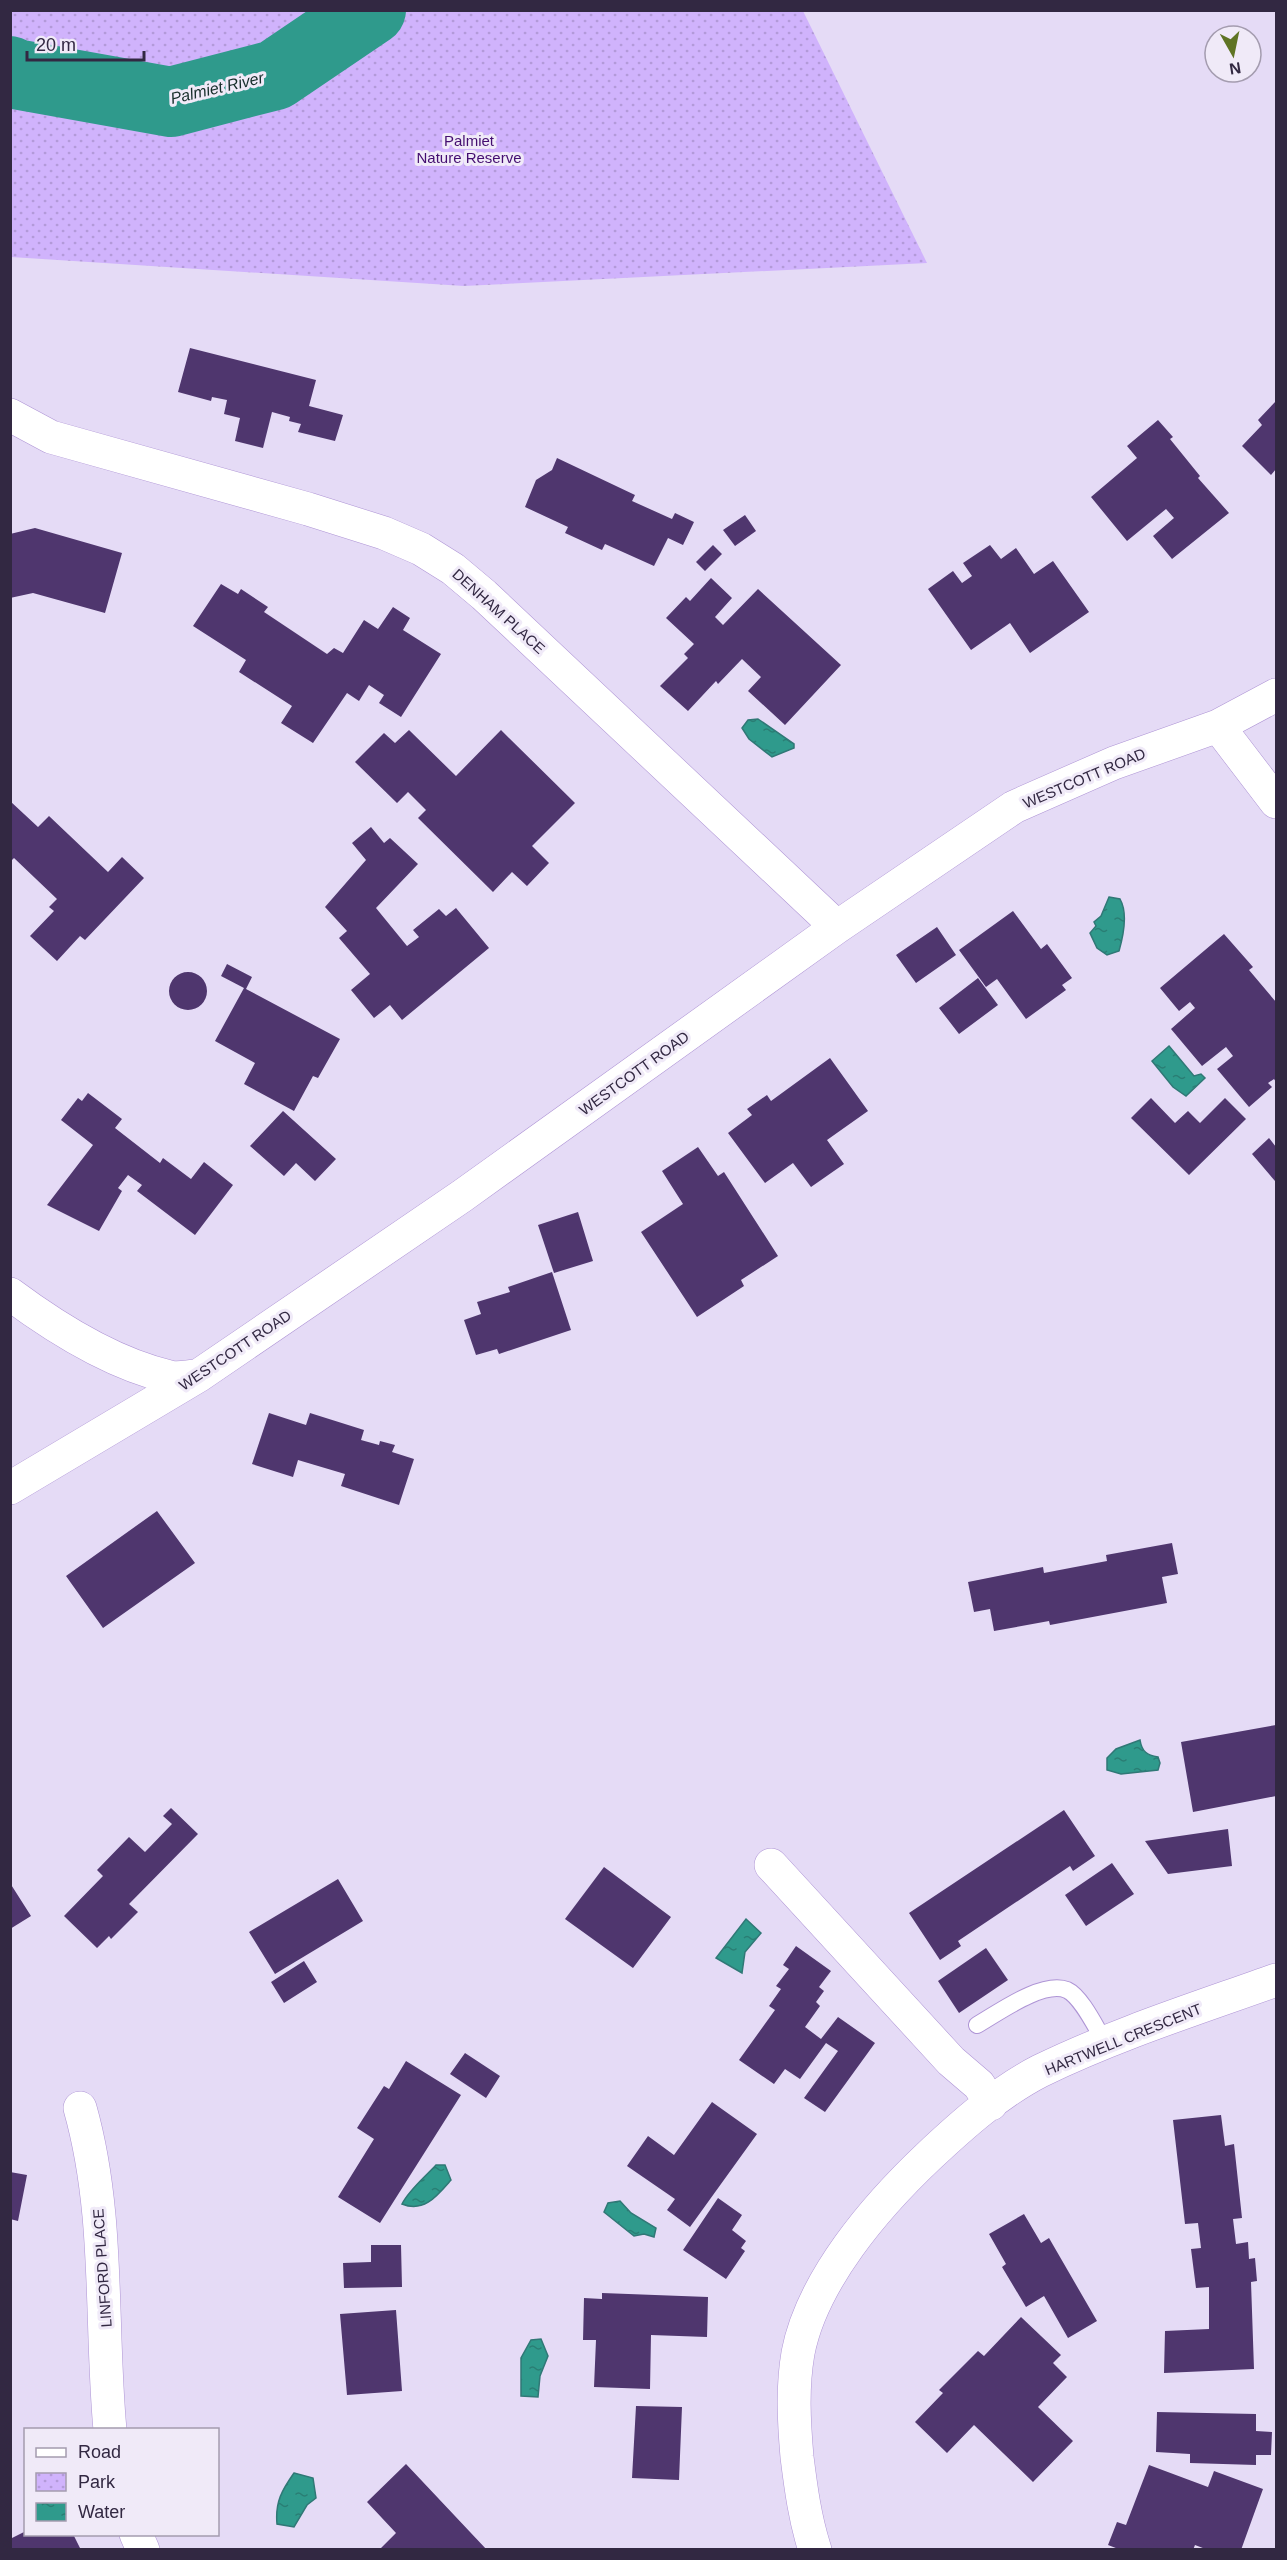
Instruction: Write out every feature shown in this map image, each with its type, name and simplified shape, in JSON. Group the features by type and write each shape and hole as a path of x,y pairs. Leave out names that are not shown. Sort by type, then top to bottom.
{"street":[{"name":"DENHAM PLACE","path":"10,415 51,438 308,509 384,533 421,549 453,569 484,595 837,927"},
{"name":"WESTCOTT ROAD","path":"10,1488 198,1376 462,1196 837,927 1014,807 1114,763 1218,726 1276,695"},
{"path":"1218,726 1276,801"},
{"path":"10,1294 41,1317 106,1353 172,1378 198,1376"},
{"path":"771,1865 951,2061 979,2085 991,2104"},
{"name":"HARTWELL CRESCENT","path":"815,2550 807,2524 800,2484 794,2427 793,2390 799,2351 815,2304 867,2220 912,2172 991,2104 1039,2072 1106,2044 1276,1980"},
{"name":"LINFORD PLACE","path":"80,2108 88,2137 102,2236 110,2428"},
{"path":"136,2536 143,2550"}],"lane":[{"path":"977,2025 1036,1992 1055,1988 1068,1990 1080,2001 1106,2044"}],"green space":[{"name":"Palmiet Nature Reserve","path":"10,11 803,11 927,263 464,286 11,257"}],"water":[{"path":"758,719 794,744 794,748 772,757 749,739 742,728 748,720"},
{"path":"1109,897 1120,899 1124,918 1119,951 1107,955 1097,948 1090,933 1096,926 1094,922 1101,916"},
{"path":"1169,1046 1194,1076 1201,1074 1205,1078 1186,1096 1173,1087 1152,1061"},
{"path":"1140,1740 1146,1752 1158,1757 1160,1763 1158,1770 1121,1774 1107,1770 1107,1758 1116,1749"},
{"path":"746,1919 761,1933 745,1952 742,1973 716,1958"},
{"path":"436,2165 445,2165 451,2180 446,2186 423,2205 402,2204 413,2189"},
{"path":"620,2201 631,2213 656,2228 654,2237 644,2234 634,2236 604,2212 608,2203"},
{"path":"541,2339 548,2356 540,2376 538,2397 521,2396 521,2358 531,2340"},
{"path":"294,2473 313,2478 316,2498 307,2505 294,2527 277,2524 277,2509 280,2497"}],"building":[{"path":"190,348 316,380 309,406 343,415 335,441 298,432 301,424 289,421 290,417 272,412 263,448 235,441 240,418 224,414 227,400 212,397 211,401 178,392"},
{"path":"1276,401 1276,469 1271,475 1242,446 1262,425 1258,420"},
{"path":"1158,420 1173,437 1170,439 1200,476 1198,478 1229,513 1172,559 1153,536 1174,518 1166,509 1127,541 1091,497 1137,458 1127,446"},
{"path":"557,458 635,495 632,501 672,519 675,513 694,522 683,545 668,538 654,566 605,544 602,550 565,533 568,527 525,507 536,480 552,470"},
{"path":"745,515 756,531 735,546 723,530"},
{"path":"35,528 122,553 105,613 33,593 10,598 10,534"},
{"path":"713,545 722,554 705,571 696,562"},
{"path":"990,545 1001,559 1016,548 1034,574 1053,561 1089,612 1030,653 1010,623 971,650 928,589 953,571 962,583 972,576 963,563"},
{"path":"711,578 732,598 715,617 723,625 758,589 841,665 785,725 748,691 761,677 742,659 718,684 716,681 688,711 660,686 688,658 684,654 694,644 666,618 686,597 690,601"},
{"path":"221,584 238,594 241,589 268,607 264,612 327,654 334,648 343,653 364,620 378,629 393,607 410,618 403,630 441,654 401,717 379,703 384,695 369,685 359,701 347,693 313,743 281,723 292,706 239,672 246,660 193,626"},
{"path":"409,730 456,776 501,730 575,803 532,846 549,863 527,886 512,872 493,892 418,818 426,810 408,792 397,803 355,762 384,733 395,743"},
{"path":"10,801 38,827 49,816 108,872 122,857 144,878 85,940 80,936 57,961 30,936 54,911 49,907 57,899 14,858 10,862"},
{"path":"371,827 384,843 390,838 418,864 376,908 407,946 419,937 413,930 439,909 446,916 456,908 489,948 402,1020 390,1005 374,1018 351,990 370,974 339,938 347,931 325,907 366,860 352,843"},
{"path":"1013,911 1041,949 1047,944 1072,978 1062,985 1066,990 1026,1019 997,979 986,987 959,950"},
{"path":"937,927 956,955 916,983 896,955"},
{"path":"1224,934 1253,967 1249,970 1276,1002 1276,1082 1274,1079 1268,1083 1272,1087 1249,1107 1217,1069 1233,1056 1226,1047 1202,1066 1171,1029 1195,1008 1190,1002 1179,1011 1160,988"},
{"path":"227,964 252,977 246,989 340,1039 318,1078 313,1076 294,1111 244,1084 255,1063 215,1041 244,988 221,976"},
{"path":"188,972 195,973 201,978 206,984 206,998 201,1004 195,1009 188,1010 181,1009 175,1004 170,998 169,991 170,984 175,978 181,973"},
{"path":"978,978 998,1005 959,1034 939,1008"},
{"path":"830,1058 868,1111 827,1140 844,1164 811,1187 793,1163 765,1183 728,1133 752,1115 747,1109 767,1095 771,1101"},
{"path":"88,1093 122,1119 115,1128 160,1163 163,1158 191,1179 204,1162 233,1185 195,1235 137,1191 142,1185 128,1175 118,1188 122,1191 99,1231 47,1205 93,1145 61,1120 78,1098 82,1101"},
{"path":"1151,1098 1175,1123 1188,1111 1200,1123 1225,1098 1246,1119 1189,1175 1131,1118"},
{"path":"283,1111 336,1159 315,1181 296,1163 284,1176 250,1146"},
{"path":"1269,1138 1276,1147 1275,1181 1252,1154"},
{"path":"698,1147 718,1176 724,1172 778,1256 741,1280 744,1286 697,1317 641,1232 683,1204 662,1171"},
{"path":"578,1212 593,1261 554,1273 538,1225"},
{"path":"552,1272 571,1330 499,1354 497,1349 476,1355 464,1320 481,1314 477,1302 510,1292 508,1287"},
{"path":"269,1413 306,1425 310,1413 364,1430 361,1440 379,1445 380,1441 395,1445 392,1452 414,1459 399,1505 341,1486 345,1474 298,1460 293,1477 252,1464"},
{"path":"157,1511 195,1563 103,1628 66,1576"},
{"path":"1172,1543 1178,1574 1162,1577 1167,1603 1050,1625 1049,1621 994,1631 990,1609 974,1612 968,1582 1043,1567 1044,1573 1107,1561 1106,1555"},
{"path":"1276,1725 1276,1796 1193,1812 1181,1742"},
{"path":"171,1808 198,1834 129,1904 138,1912 111,1939 109,1936 97,1948 64,1916 103,1876 97,1870 129,1837 145,1852 172,1824 163,1816"},
{"path":"1064,1810 1095,1856 1073,1871 1070,1866 958,1941 961,1946 940,1960 909,1913"},
{"path":"1228,1829 1232,1866 1168,1874 1145,1841"},
{"path":"1112,1863 1134,1894 1086,1926 1065,1895"},
{"path":"604,1867 671,1917 633,1968 565,1919"},
{"path":"338,1879 363,1921 275,1974 249,1932"},
{"path":"10,1883 31,1916 10,1929"},
{"path":"796,1946 831,1971 819,1987 824,1991 816,2002 820,2006 805,2027 821,2039 838,2017 875,2043 825,2112 804,2098 838,2051 826,2043 800,2079 785,2069 774,2084 739,2060 775,2010 769,2006 781,1989 776,1986 789,1969 783,1965"},
{"path":"986,1948 1008,1980 959,2013 938,1981"},
{"path":"304,1961 317,1982 284,2003 271,1982"},
{"path":"465,2053 500,2076 486,2098 450,2074"},
{"path":"406,2061 461,2095 380,2223 338,2197 374,2139 357,2128 384,2086 389,2089"},
{"path":"712,2102 757,2134 690,2227 667,2210 675,2199 627,2166 648,2136 674,2155"},
{"path":"1221,2115 1225,2146 1234,2144 1242,2218 1233,2219 1236,2244 1248,2242 1249,2259 1255,2258 1257,2281 1251,2282 1254,2369 1164,2373 1165,2331 1209,2329 1209,2287 1196,2288 1191,2249 1201,2248 1198,2223 1185,2224 1173,2120"},
{"path":"10,2172 27,2175 18,2221 10,2219"},
{"path":"718,2198 742,2215 732,2230 746,2241 741,2248 745,2251 726,2279 683,2250"},
{"path":"1024,2214 1041,2243 1049,2238 1097,2321 1068,2338 1044,2296 1026,2307 1002,2267 1006,2264 989,2234"},
{"path":"371,2245 401,2245 402,2287 344,2288 343,2263 371,2262"},
{"path":"602,2293 708,2297 707,2337 651,2335 650,2389 594,2387 596,2340 583,2340 584,2298 602,2299"},
{"path":"396,2310 402,2391 347,2395 340,2314"},
{"path":"1021,2317 1061,2355 1053,2363 1067,2377 1038,2407 1073,2441 1033,2482 974,2425 947,2453 915,2422 943,2393 939,2390 978,2351 984,2356"},
{"path":"636,2406 682,2407 679,2480 632,2478"},
{"path":"1157,2412 1256,2414 1256,2431 1272,2432 1271,2455 1256,2455 1256,2465 1190,2463 1190,2454 1156,2452"},
{"path":"406,2464 487,2550 379,2550 396,2533 367,2502"},
{"path":"1149,2465 1208,2487 1214,2471 1263,2489 1241,2550 1208,2550 1195,2545 1193,2550 1121,2550 1108,2545 1117,2522 1126,2525"},
{"path":"24,2532 24,2536 74,2536 81,2550 10,2550 10,2539"}],"waterway":[{"name":"Palmiet River","path":"10,71 15,74 171,102 275,75 371,10"}]}
